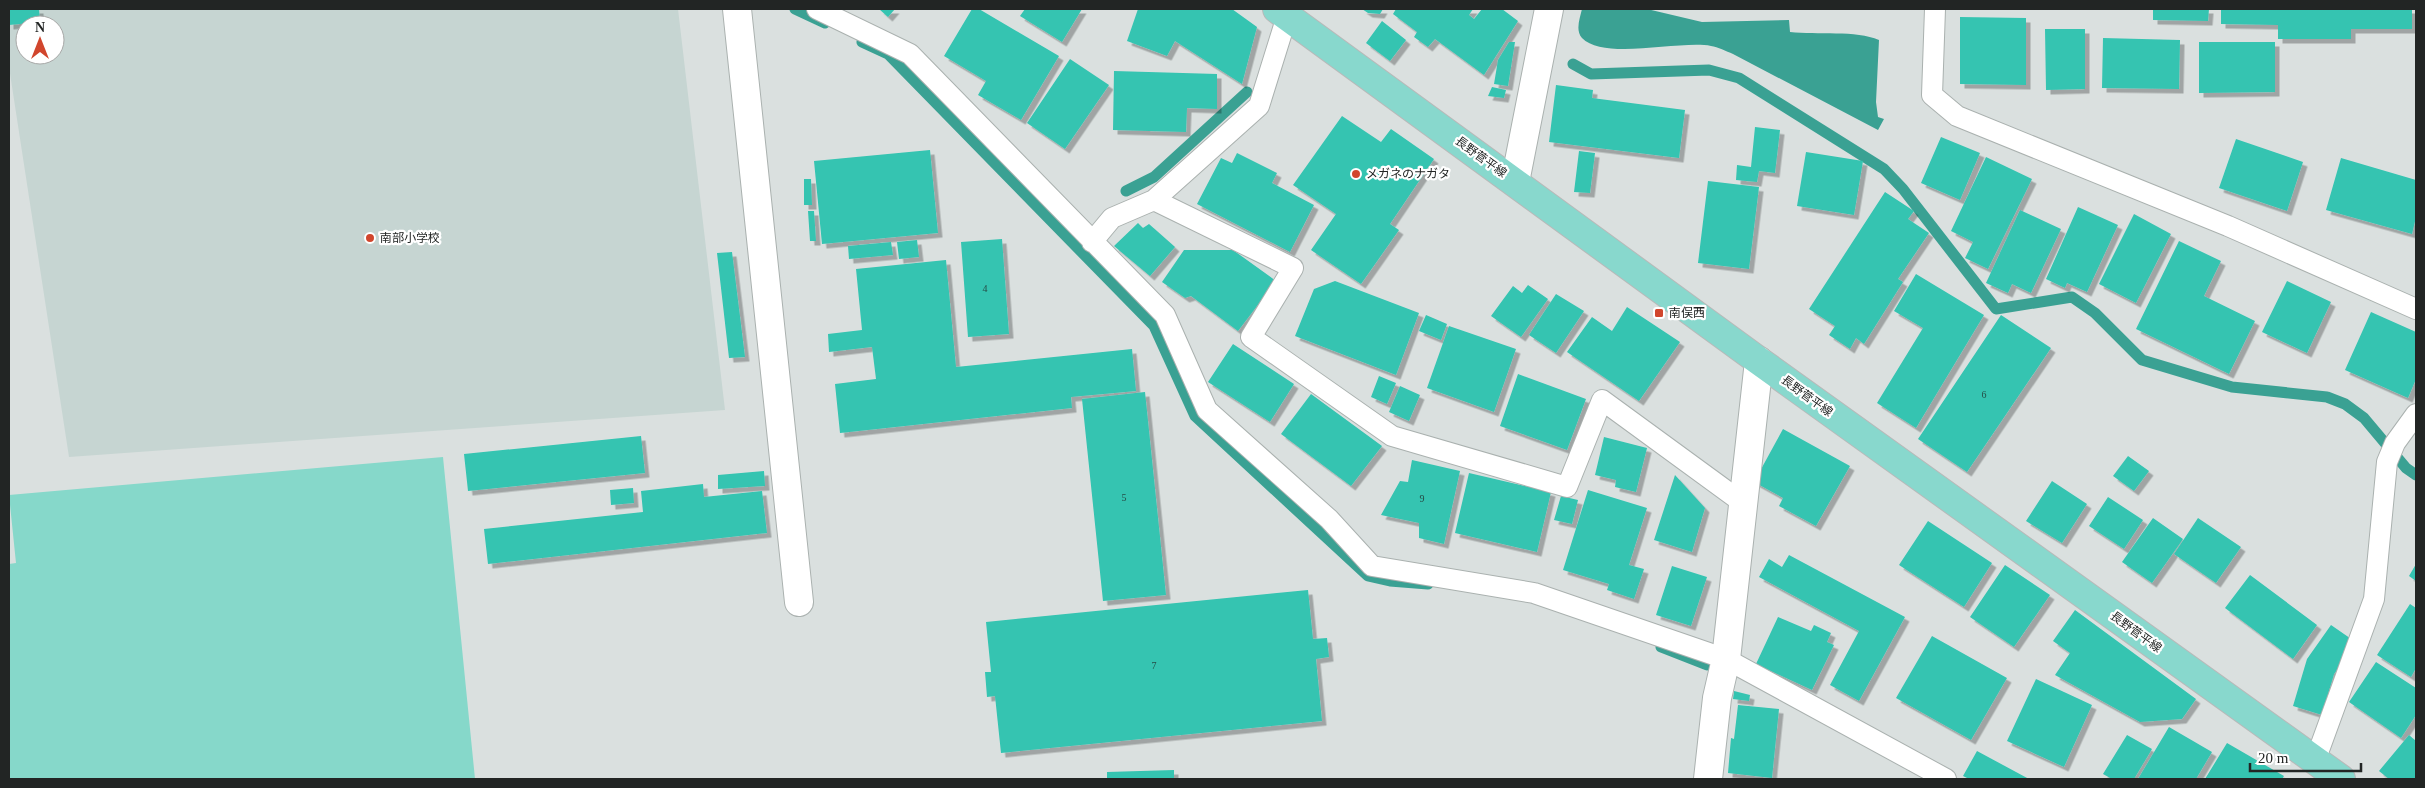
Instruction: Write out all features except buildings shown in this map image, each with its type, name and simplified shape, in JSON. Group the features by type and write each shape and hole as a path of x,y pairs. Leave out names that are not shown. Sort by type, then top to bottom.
{"main road":[{"name":"長野菅平線","path":"1282,12 2314,770 2341,779"}],"street":[{"path":"737,9 799,602"},
{"path":"1515,182 1550,9"},
{"path":"1708,779 1717,698 1726,659 1759,362"}],"lane":[{"path":"817,9 910,54 1164,315 1207,410 1329,519 1372,566 1534,592 1726,659 1946,779"},
{"path":"1935,9 1932,95 1957,116 2228,226 2416,309"},
{"path":"1092,242 1112,218 1154,200 1259,106 1282,12"},
{"path":"1154,200 1294,268 1251,337 1392,436 1567,487 1602,400 1743,503"},
{"path":"2314,770 2374,599 2387,462 2395,443 2416,414"}],"shaded area":[{"name":"南部小学校","path":"9,9 678,9 725,410 69,457 9,67"},
{"path":"1582,9 1647,9 1702,22 1789,20 1790,32 1848,34 1879,40 1876,102 1878,117 1884,119 1878,130 1722,49 1697,45 1624,49 1593,45 1580,35 1579,24"},
{"path":"443,457 475,779 9,779 9,564 16,563 9,495"}],"waterway":[{"path":"795,9 825,23"},
{"path":"862,42 888,54 1154,326 1195,416 1368,576 1390,581 1428,584"},
{"path":"1573,64 1591,74 1709,70 1739,78 1884,169 1903,189 1996,309 2072,297 2095,313 2142,360 2232,387 2327,397 2345,404 2364,418 2406,468 2416,475"},
{"path":"1126,191 1154,177 1247,92"},
{"path":"1661,647 1707,665"}],"place":[{"name":"メガネのナガタ","path":"1356,174"},
{"name":"南部小学校","path":"370,238"},
{"name":"南俣西","path":"1659,313"}]}
